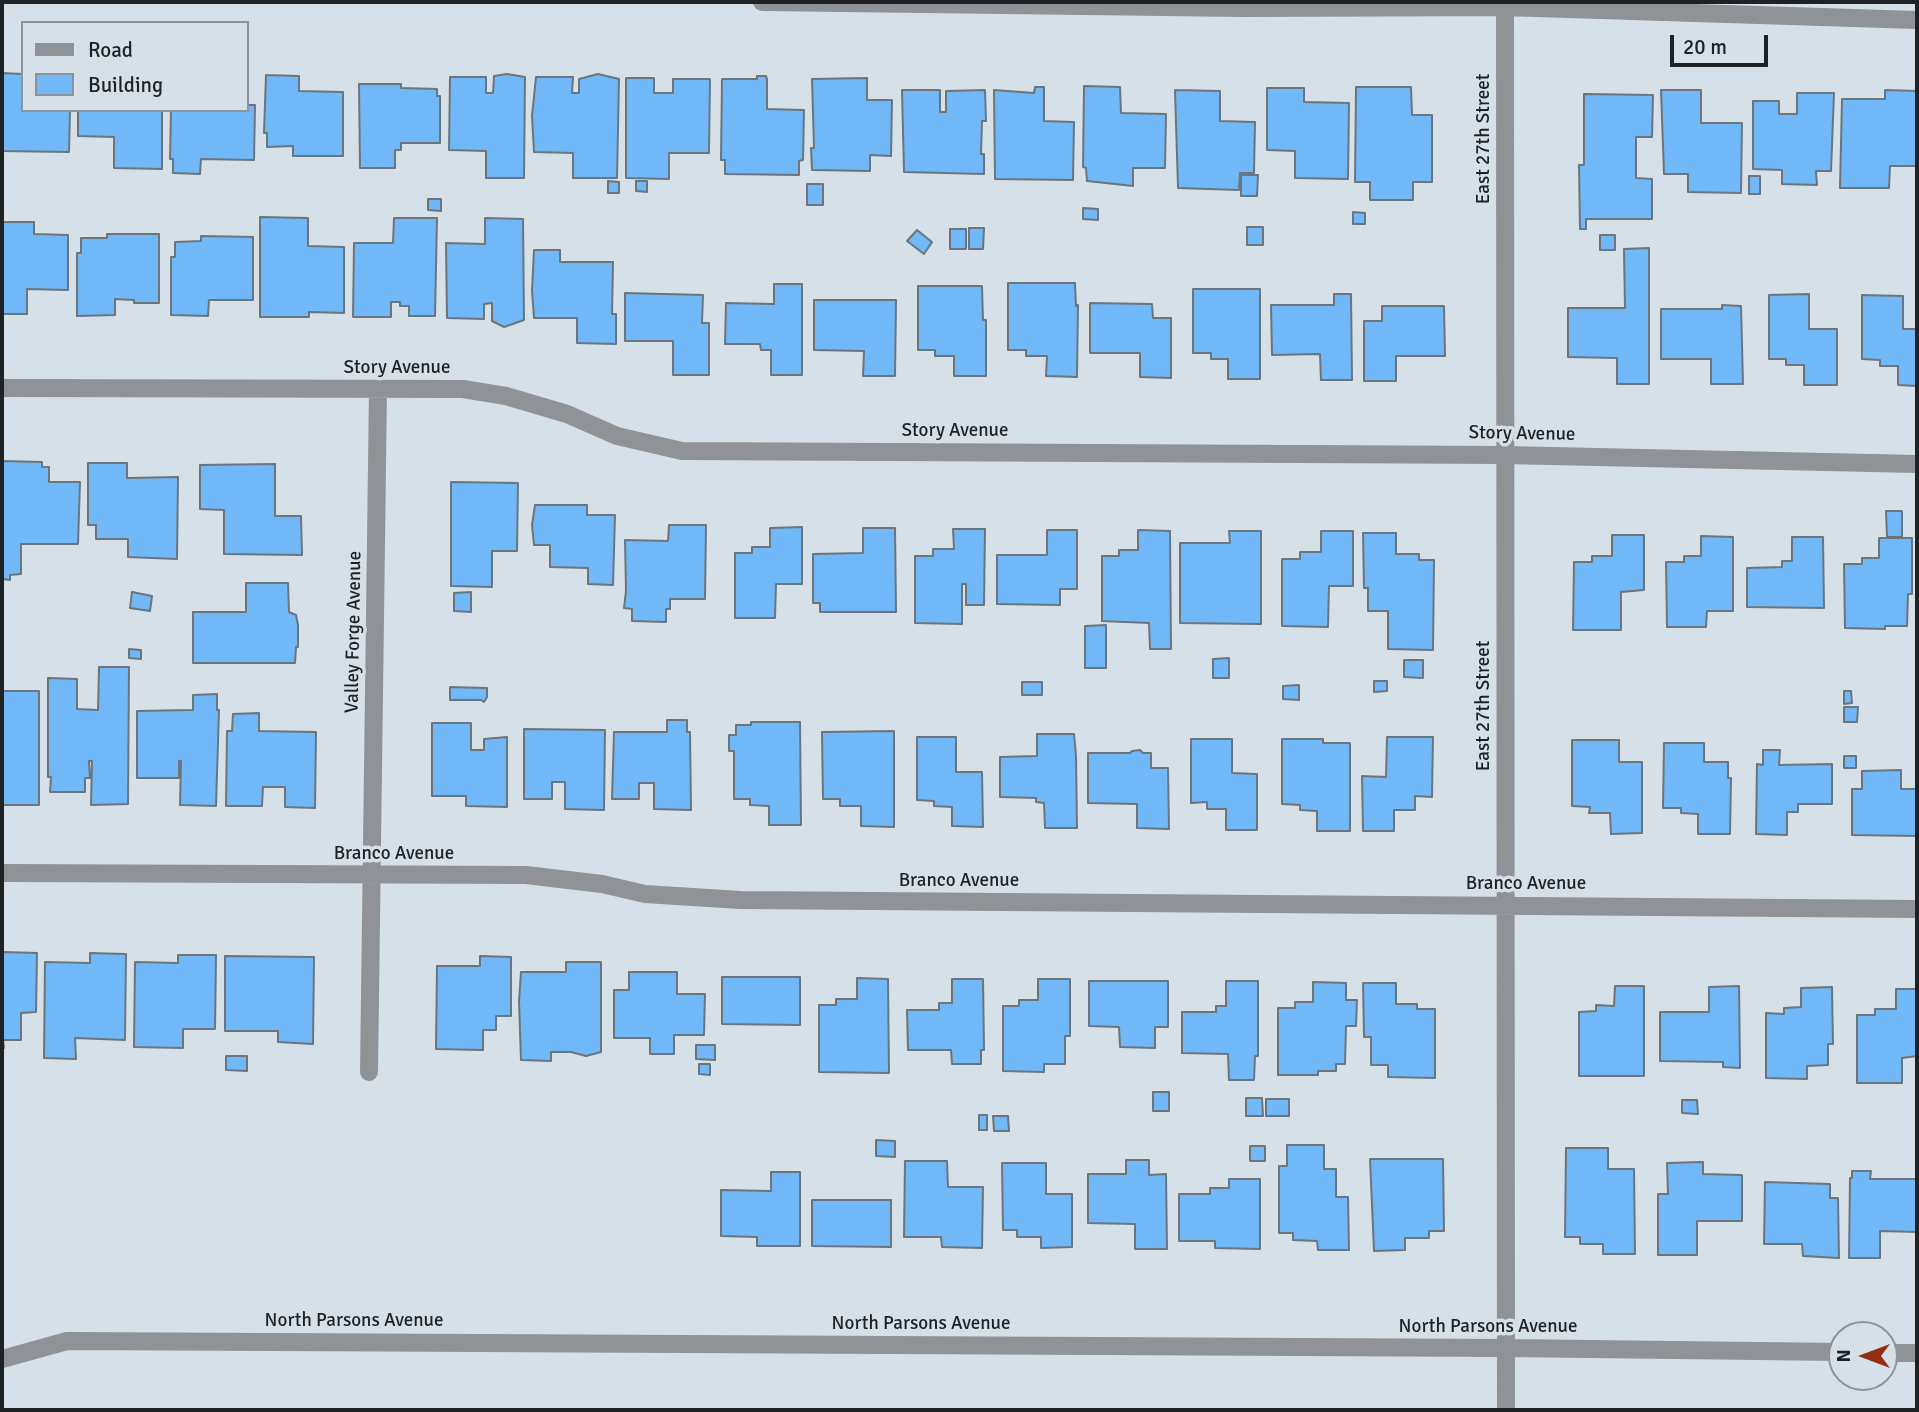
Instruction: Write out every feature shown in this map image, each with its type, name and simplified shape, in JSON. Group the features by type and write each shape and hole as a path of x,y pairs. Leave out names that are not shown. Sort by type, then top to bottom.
{"street":[{"path":"762,2 1244,8 1505,4 1917,20"},
{"name":"East 27th Street","path":"1505,4 1506,1410"},
{"name":"Story Avenue","path":"2,387 463,389 506,396 567,414 617,436 682,451 1505,455 1917,464"},
{"name":"Valley Forge Avenue","path":"369,1072 379,389"},
{"name":"Branco Avenue","path":"2,873 526,875 602,884 645,894 740,900 1917,909"},
{"name":"North Parsons Avenue","path":"2,1359 67,1340 1828,1352"},
{"path":"1898,1353 1917,1353"}],"building":[{"path":"2,73 21,74 21,112 70,112 69,152 2,151"},
{"path":"507,74 525,77 524,178 486,178 486,151 449,150 450,77 486,77 486,93 493,93 494,76"},
{"path":"598,74 619,79 617,178 573,178 573,153 534,152 532,116 536,77 573,77 572,93 579,93 579,79"},
{"path":"266,75 299,76 299,91 343,92 343,156 293,156 293,146 267,147 267,133 264,133"},
{"path":"757,76 766,76 767,79 767,109 804,110 803,160 799,161 799,175 725,174 725,160 721,160 722,79 757,79"},
{"path":"626,78 654,78 654,93 673,93 673,79 710,79 709,153 669,153 669,179 626,178"},
{"path":"867,78 867,100 892,100 891,156 870,155 870,171 812,170 812,79"},
{"path":"359,84 401,84 401,88 437,89 437,96 440,96 440,143 401,143 401,150 395,150 395,168 360,168"},
{"path":"1084,86 1120,87 1121,113 1166,114 1165,168 1133,168 1133,186 1087,181 1086,168 1083,167"},
{"path":"1035,87 1044,87 1044,121 1074,122 1073,180 995,179 994,90 1034,93"},
{"path":"1356,87 1411,87 1412,115 1432,115 1432,182 1413,182 1413,200 1370,200 1370,182 1355,182"},
{"path":"1267,88 1304,88 1304,102 1349,103 1348,179 1295,178 1295,151 1267,150"},
{"path":"902,90 940,90 940,112 946,112 946,91 985,90 986,121 982,121 981,154 984,154 984,174 904,172"},
{"path":"1175,90 1220,91 1220,121 1255,122 1254,173 1240,173 1239,190 1178,188"},
{"path":"1661,90 1701,90 1701,123 1742,123 1741,193 1688,192 1688,174 1664,174"},
{"path":"1885,90 1917,91 1917,166 1890,166 1889,188 1840,188 1842,99 1885,99"},
{"path":"1797,93 1834,93 1831,171 1816,171 1817,185 1782,184 1782,170 1753,169 1753,101 1779,101 1779,114 1797,114"},
{"path":"1584,94 1653,95 1652,137 1636,137 1636,178 1652,179 1652,219 1586,219 1586,229 1580,229 1579,165 1584,165"},
{"path":"248,105 255,105 254,160 201,159 200,174 173,173 173,159 170,159 171,112 248,112"},
{"path":"78,112 162,112 162,169 114,168 114,137 78,136"},
{"path":"1241,175 1258,175 1257,196 1241,196"},
{"path":"1749,176 1760,176 1760,194 1749,194"},
{"path":"608,181 619,182 619,193 608,193"},
{"path":"636,181 647,181 647,192 636,191"},
{"path":"807,184 823,184 823,205 807,205"},
{"path":"428,199 441,199 441,211 428,210"},
{"path":"1083,208 1098,209 1098,220 1083,219"},
{"path":"1353,212 1365,213 1365,224 1353,224"},
{"path":"260,217 308,218 308,246 344,247 344,313 309,312 309,317 260,317"},
{"path":"394,218 437,218 435,316 409,316 409,306 391,302 391,317 353,317 354,243 393,243"},
{"path":"485,218 523,219 524,320 504,327 492,321 492,303 484,304 484,319 447,318 446,243 485,244"},
{"path":"2,222 34,222 34,234 68,235 68,290 27,289 27,314 2,314"},
{"path":"1247,227 1263,227 1263,245 1247,245"},
{"path":"969,228 984,228 983,249 969,249"},
{"path":"950,229 966,229 966,249 950,249"},
{"path":"917,230 932,242 924,254 907,241"},
{"path":"107,234 159,234 159,303 134,303 134,300 115,299 115,315 77,316 77,253 81,253 81,238 107,238"},
{"path":"1600,235 1615,235 1615,250 1600,250"},
{"path":"201,236 253,237 253,300 209,300 208,316 171,315 171,257 175,257 175,242 201,241"},
{"path":"1649,248 1649,384 1617,384 1617,358 1568,357 1568,308 1625,308 1624,249"},
{"path":"534,250 560,250 560,262 613,262 612,314 616,314 616,344 577,343 577,318 534,318"},
{"path":"1008,283 1075,283 1076,306 1078,305 1077,377 1046,376 1047,356 1026,356 1026,350 1008,350"},
{"path":"774,284 802,284 802,375 771,375 771,350 761,350 760,344 725,344 726,303 774,304"},
{"path":"918,286 982,286 983,320 986,320 986,376 954,376 954,356 935,356 935,350 918,350"},
{"path":"1193,289 1260,289 1260,379 1228,379 1228,359 1211,359 1211,353 1193,353"},
{"path":"625,293 703,295 702,323 709,323 709,375 673,375 673,341 625,341"},
{"path":"1334,294 1351,294 1352,380 1321,380 1320,354 1272,355 1271,305 1334,305"},
{"path":"1809,294 1809,329 1837,329 1837,385 1804,385 1804,365 1786,365 1786,359 1769,359 1769,295"},
{"path":"1862,295 1903,296 1903,329 1917,329 1917,386 1898,385 1898,366 1880,366 1880,360 1862,359"},
{"path":"814,300 896,300 895,376 863,376 864,351 814,350"},
{"path":"1090,303 1152,304 1153,318 1171,318 1171,378 1140,377 1140,353 1090,353"},
{"path":"1722,305 1741,306 1743,384 1711,384 1711,359 1661,359 1661,309 1722,309"},
{"path":"1382,306 1444,306 1445,356 1396,356 1396,381 1364,381 1364,321 1382,321"},
{"path":"2,461 42,462 42,467 49,467 49,482 80,482 78,544 21,544 21,574 10,575 10,580 2,579"},
{"path":"88,463 127,463 127,478 178,477 177,559 128,557 128,539 96,539 96,525 88,525"},
{"path":"275,464 275,516 301,516 302,555 224,554 224,510 200,509 200,465"},
{"path":"451,482 518,483 517,551 492,551 492,587 451,586"},
{"path":"535,505 587,505 587,515 615,515 613,585 588,584 588,568 550,567 550,545 534,545 532,525"},
{"path":"1886,511 1902,511 1902,537 1887,537"},
{"path":"669,525 706,525 705,599 670,599 670,609 666,609 666,622 632,621 632,609 624,608 625,540 668,541"},
{"path":"802,527 802,584 776,584 775,618 735,618 735,553 752,553 752,547 770,547 770,528"},
{"path":"863,528 895,528 896,612 820,612 820,603 813,603 813,554 863,553"},
{"path":"953,529 985,529 984,605 966,605 966,584 962,584 962,624 915,623 915,556 933,556 933,549 954,549"},
{"path":"1047,530 1077,530 1077,589 1060,589 1060,605 997,604 997,555 1047,555"},
{"path":"1138,530 1170,531 1171,649 1150,649 1149,623 1102,621 1102,556 1119,556 1119,550 1138,550"},
{"path":"1229,531 1261,531 1261,624 1180,623 1180,543 1230,543"},
{"path":"1321,531 1353,531 1353,586 1329,586 1328,627 1282,626 1282,559 1300,559 1300,552 1321,552"},
{"path":"1363,533 1396,533 1396,554 1419,554 1419,560 1434,560 1433,650 1388,649 1388,611 1368,611 1368,588 1364,588"},
{"path":"1612,535 1644,535 1644,590 1621,592 1621,630 1573,630 1574,562 1592,562 1592,556 1612,556"},
{"path":"1701,536 1733,537 1733,611 1707,611 1706,627 1667,627 1666,562 1684,562 1684,556 1701,556"},
{"path":"1792,537 1823,537 1824,608 1747,607 1747,568 1782,567 1782,561 1792,561"},
{"path":"1879,538 1912,538 1912,594 1908,594 1907,626 1885,626 1885,629 1845,628 1844,564 1862,564 1862,558 1879,558"},
{"path":"246,583 288,583 289,612 296,615 298,625 295,663 193,663 193,612 246,612"},
{"path":"132,592 152,596 150,611 130,608"},
{"path":"471,592 471,612 454,611 454,593"},
{"path":"1106,625 1106,668 1085,668 1085,626"},
{"path":"129,649 141,650 141,659 129,658"},
{"path":"1229,658 1229,678 1213,678 1213,659"},
{"path":"1404,660 1423,660 1423,678 1404,677"},
{"path":"99,667 129,667 128,804 91,805 92,761 89,761 90,778 85,778 85,792 50,792 48,678 77,679 77,709 98,710"},
{"path":"1374,681 1387,681 1387,691 1374,692"},
{"path":"1022,682 1042,682 1042,695 1022,695"},
{"path":"1299,685 1299,700 1283,699 1283,686"},
{"path":"450,687 487,688 487,697 484,702 450,700"},
{"path":"2,691 39,691 39,805 2,805"},
{"path":"1844,691 1851,691 1852,703 1844,704"},
{"path":"217,694 219,710 216,806 180,805 181,761 179,778 137,778 137,711 193,710 193,695"},
{"path":"1844,707 1858,707 1857,722 1844,722"},
{"path":"259,713 259,731 316,732 315,808 285,807 285,787 263,787 262,806 226,806 227,731 232,731 233,714"},
{"path":"667,720 687,720 687,732 690,732 691,810 654,809 654,783 639,783 639,799 612,799 614,732 667,732"},
{"path":"751,722 800,722 801,825 769,825 769,806 750,805 750,799 734,799 734,751 729,751 729,735 736,735 736,725 751,725"},
{"path":"432,723 471,723 471,750 484,750 484,739 507,737 507,807 466,806 466,796 432,796"},
{"path":"524,729 605,730 604,810 565,809 565,782 552,782 552,799 524,799"},
{"path":"894,731 894,827 861,826 861,806 840,806 840,799 823,799 822,732"},
{"path":"1037,734 1074,734 1077,828 1045,828 1044,803 1036,802 1036,798 1000,797 1000,757 1037,756"},
{"path":"917,737 956,737 956,772 982,772 983,827 952,826 952,807 934,806 934,801 917,800"},
{"path":"1387,737 1433,737 1432,797 1415,796 1415,810 1394,810 1394,831 1363,831 1362,776 1386,777"},
{"path":"1191,739 1232,739 1232,773 1257,774 1257,830 1226,830 1226,809 1207,809 1207,802 1191,803"},
{"path":"1282,739 1323,739 1323,743 1350,743 1350,831 1317,831 1317,811 1300,810 1300,805 1282,804"},
{"path":"1572,740 1619,740 1619,762 1642,762 1642,833 1611,834 1610,813 1589,813 1590,807 1572,806"},
{"path":"1664,743 1704,743 1704,762 1728,762 1728,778 1731,778 1730,834 1698,834 1698,814 1681,813 1681,808 1663,808"},
{"path":"1140,750 1143,753 1151,753 1151,768 1168,768 1169,829 1137,828 1137,804 1088,803 1088,753 1130,753"},
{"path":"1763,750 1780,750 1779,765 1832,764 1832,804 1798,804 1798,812 1787,812 1787,835 1756,834 1757,764 1763,765"},
{"path":"1844,756 1856,756 1856,768 1844,768"},
{"path":"1901,770 1901,789 1917,789 1917,836 1852,835 1852,789 1862,789 1862,771"},
{"path":"2,952 37,953 36,1012 21,1013 21,1040 3,1040 4,1048 2,1048"},
{"path":"90,953 126,954 125,1040 75,1038 76,1059 44,1058 45,962 90,963"},
{"path":"178,955 216,955 215,1029 183,1029 183,1048 134,1047 135,962 178,963"},
{"path":"225,956 314,957 313,1044 278,1042 278,1031 225,1031"},
{"path":"480,956 511,957 511,1016 496,1016 496,1030 483,1030 483,1050 436,1049 437,966 480,966"},
{"path":"566,962 601,962 601,1052 586,1056 571,1052 551,1052 551,1061 521,1060 521,972 566,972"},
{"path":"629,972 677,972 677,994 705,994 704,1035 674,1035 674,1054 650,1054 650,1038 614,1038 614,990 629,990"},
{"path":"722,977 800,977 800,1025 722,1024"},
{"path":"857,978 888,979 889,1073 819,1072 819,1005 836,1005 836,999 857,999"},
{"path":"952,979 983,979 984,1050 981,1050 981,1064 952,1064 951,1050 908,1050 907,1010 939,1010 939,1003 952,1003"},
{"path":"1038,979 1070,979 1070,1036 1065,1036 1065,1064 1044,1064 1044,1072 1003,1071 1003,1006 1019,1006 1019,1000 1038,1000"},
{"path":"1089,981 1168,981 1168,1027 1155,1027 1155,1048 1120,1047 1119,1027 1089,1026"},
{"path":"1226,981 1258,981 1258,1056 1255,1056 1254,1080 1229,1080 1228,1054 1182,1053 1182,1012 1216,1012 1216,1006 1226,1006"},
{"path":"1313,982 1346,983 1346,1000 1357,1000 1356,1026 1346,1026 1345,1064 1336,1064 1336,1071 1318,1071 1318,1075 1278,1075 1278,1008 1295,1008 1295,1002 1313,1002"},
{"path":"1363,983 1396,983 1396,1004 1417,1004 1417,1009 1435,1009 1435,1078 1388,1077 1388,1065 1371,1065 1371,1037 1364,1037"},
{"path":"1615,986 1644,986 1644,1076 1579,1076 1579,1012 1596,1011 1596,1005 1614,1006"},
{"path":"1739,986 1740,1068 1723,1067 1723,1062 1660,1061 1660,1012 1709,1012 1709,987"},
{"path":"1832,987 1833,1044 1828,1044 1828,1065 1807,1066 1807,1079 1766,1078 1766,1013 1784,1014 1784,1008 1801,1007 1801,988"},
{"path":"1896,989 1917,989 1917,1056 1902,1058 1902,1083 1857,1083 1857,1015 1875,1015 1875,1009 1896,1009"},
{"path":"696,1045 715,1045 715,1060 696,1059"},
{"path":"226,1056 247,1056 247,1071 226,1070"},
{"path":"699,1064 710,1064 710,1075 699,1074"},
{"path":"1153,1092 1169,1092 1169,1111 1153,1111"},
{"path":"1246,1098 1262,1098 1263,1116 1246,1116"},
{"path":"1266,1099 1289,1099 1289,1116 1266,1116"},
{"path":"1682,1100 1697,1100 1698,1114 1682,1113"},
{"path":"979,1115 987,1115 987,1130 979,1130"},
{"path":"993,1116 1008,1116 1009,1131 994,1131"},
{"path":"876,1140 895,1141 895,1157 876,1156"},
{"path":"1287,1145 1324,1145 1324,1169 1336,1169 1336,1197 1348,1197 1349,1250 1318,1250 1317,1241 1293,1240 1293,1233 1279,1233 1279,1166 1287,1166"},
{"path":"1250,1146 1265,1146 1265,1161 1250,1161"},
{"path":"1566,1148 1608,1148 1608,1169 1634,1169 1635,1254 1603,1254 1603,1244 1580,1244 1580,1237 1565,1237"},
{"path":"1370,1159 1443,1159 1444,1231 1429,1231 1429,1238 1405,1238 1405,1250 1374,1251"},
{"path":"1126,1160 1149,1160 1149,1175 1166,1174 1167,1249 1135,1249 1135,1224 1088,1223 1088,1174 1126,1174"},
{"path":"905,1161 947,1161 948,1187 983,1187 982,1248 942,1247 941,1237 904,1237"},
{"path":"1703,1162 1703,1174 1742,1175 1742,1221 1697,1221 1697,1255 1658,1255 1658,1194 1668,1194 1667,1163"},
{"path":"1002,1163 1046,1163 1046,1194 1072,1194 1072,1247 1041,1248 1041,1237 1017,1237 1017,1230 1003,1230"},
{"path":"1852,1171 1871,1171 1870,1179 1917,1179 1917,1232 1880,1231 1880,1258 1849,1258"},
{"path":"771,1172 800,1172 800,1246 757,1246 757,1237 721,1236 721,1190 771,1191"},
{"path":"1229,1179 1260,1179 1260,1249 1215,1248 1215,1241 1179,1241 1179,1194 1210,1194 1210,1188 1229,1188"},
{"path":"1765,1182 1830,1184 1830,1198 1838,1198 1839,1258 1803,1256 1802,1244 1764,1244"},
{"path":"812,1200 891,1200 891,1247 812,1246"}]}
